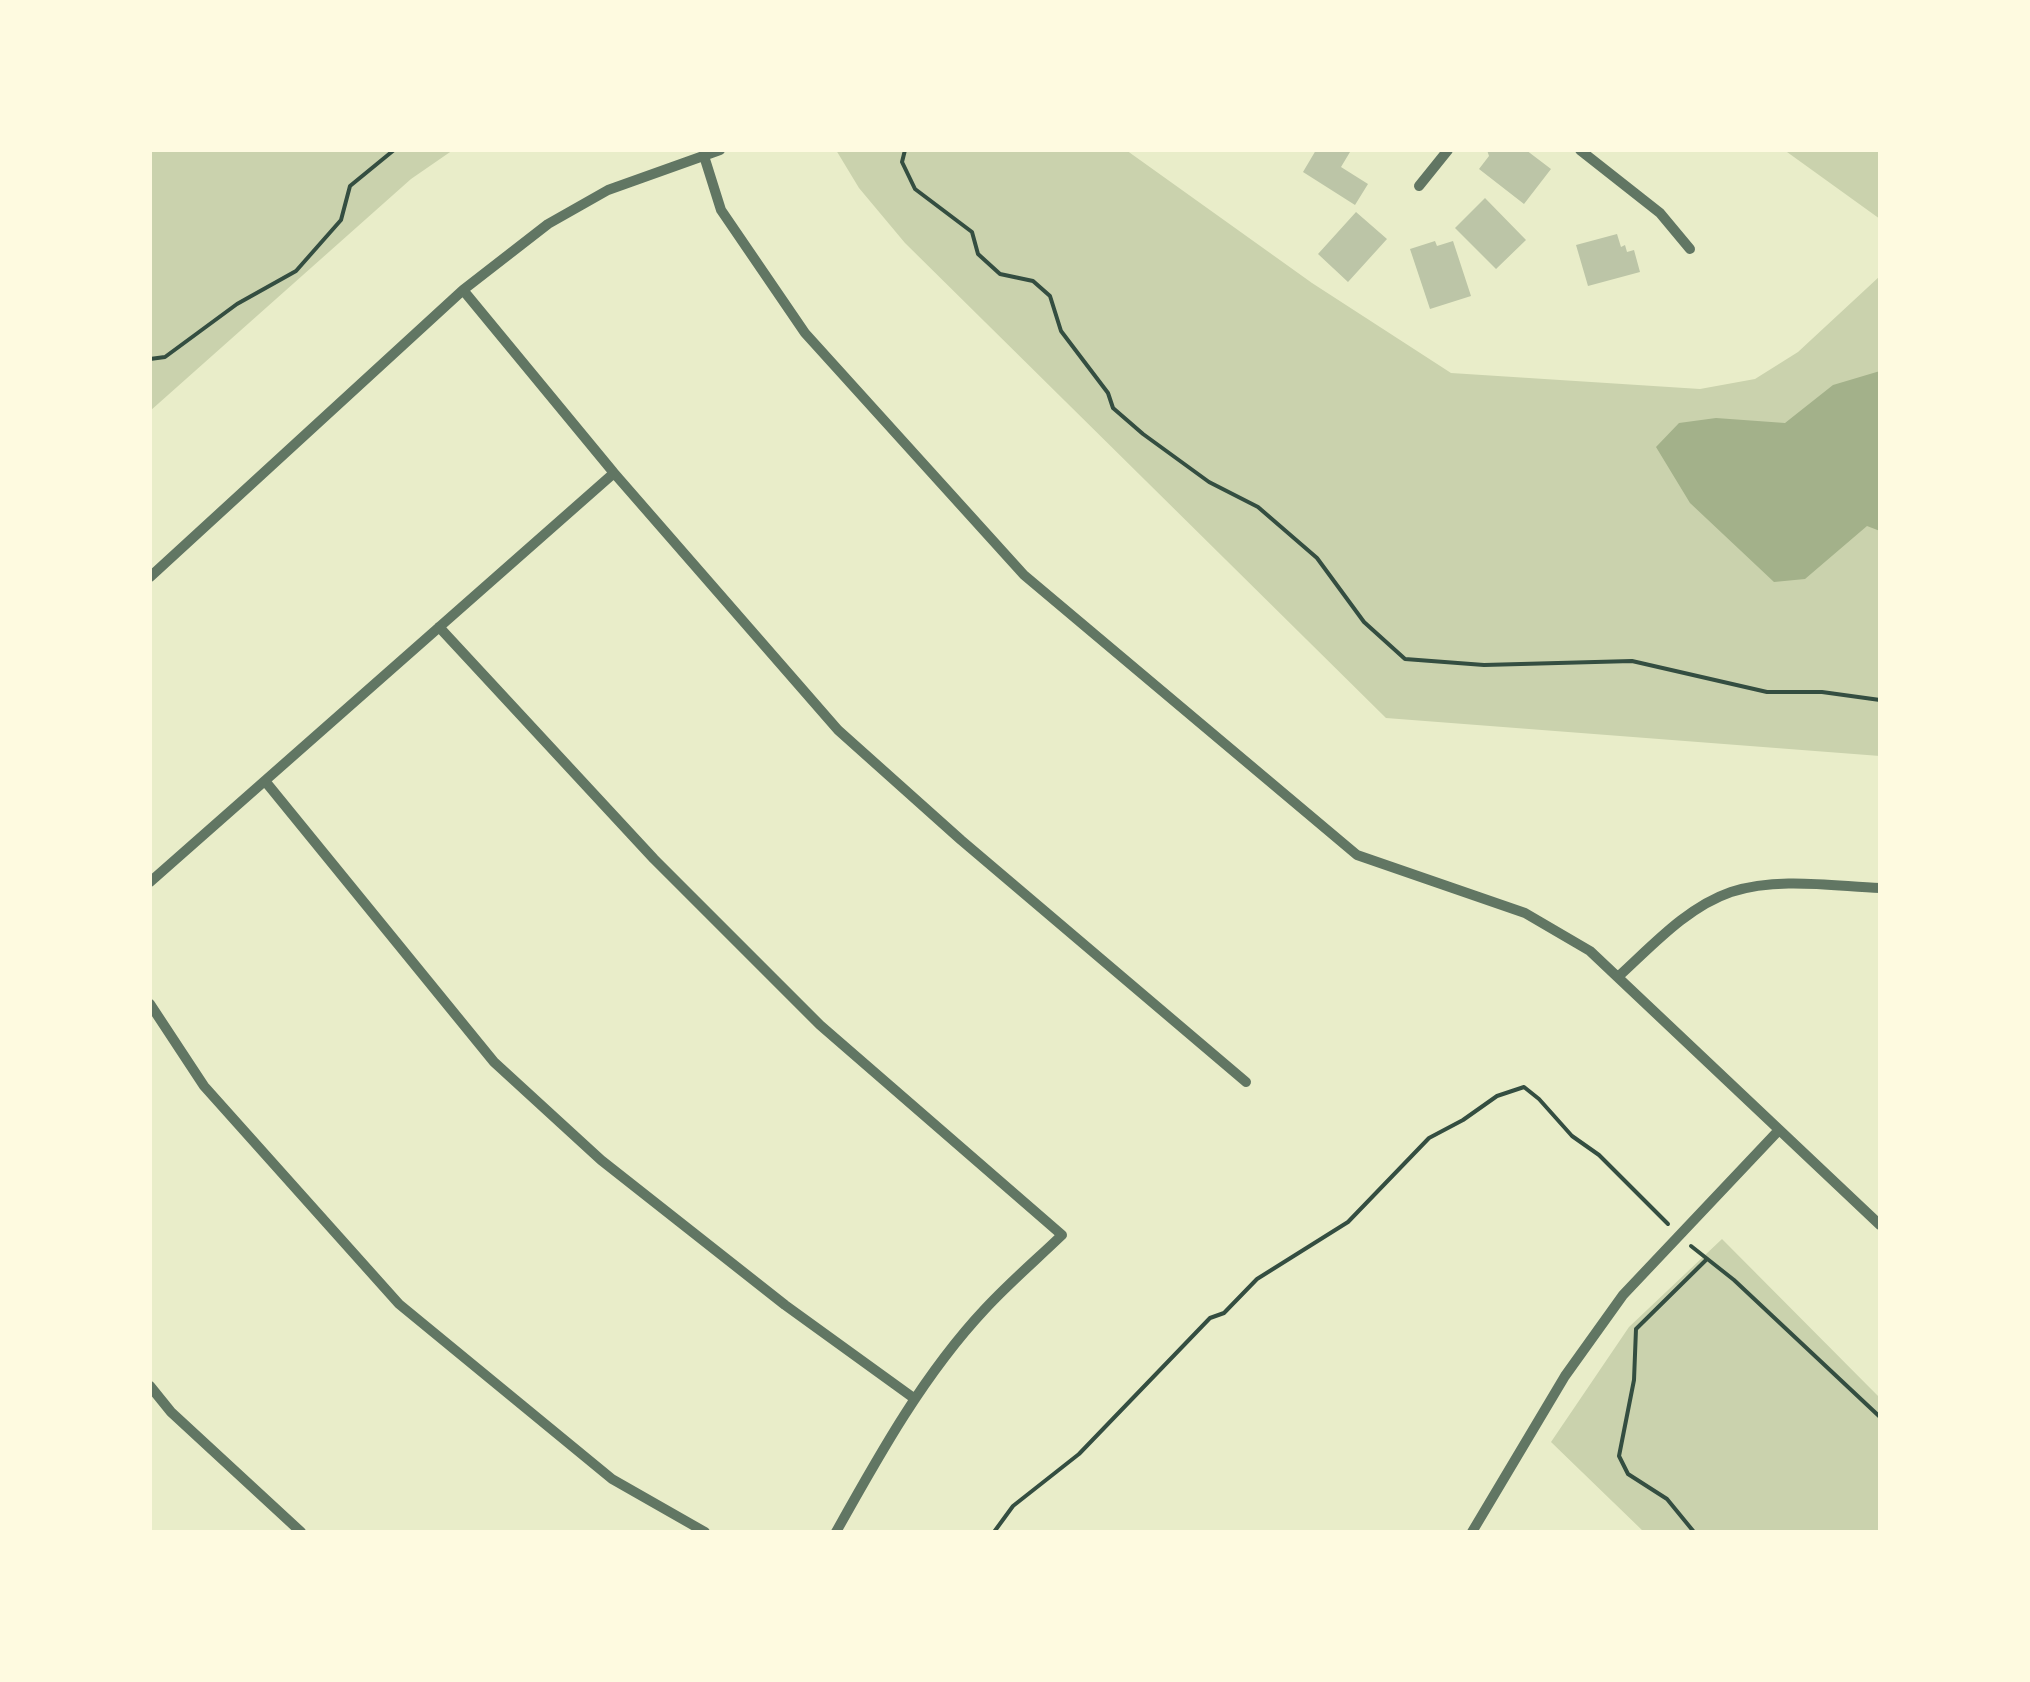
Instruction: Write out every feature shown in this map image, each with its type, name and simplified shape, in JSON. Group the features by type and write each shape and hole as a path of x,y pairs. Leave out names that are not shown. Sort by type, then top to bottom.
{"street":[{"path":"150,577 462,290 548,224 608,190 720,150"},
{"path":"1419,186 1448,150"},
{"path":"1580,150 1660,213 1690,249"},
{"path":"704,156 721,210 805,333 1024,575 1358,856 1525,913 1590,951 1880,1225"},
{"path":"462,290 614,473 838,730 1246,1082"},
{"path":"150,882 614,473"},
{"path":"440,626 654,859 820,1025 1062,1235 983,1311 915,1399 836,1532"},
{"path":"265,781 494,1062 601,1160 785,1305 915,1399"},
{"path":"1619,976 1681,920 1731,892 1786,884 1880,888"},
{"path":"150,1004 204,1086 399,1304 612,1480 704,1532"},
{"path":"1472,1532 1565,1376 1622,1295 1779,1130"},
{"path":"150,1386 171,1412 301,1532"}],"path":[{"path":"150,359 165,357 236,304 296,271 341,220 350,186 394,150"},
{"path":"905,150 902,162 915,189 972,232 978,254 1000,274 1033,281 1050,296 1061,332 1108,393 1114,408 1209,482 1258,507 1316,558 1364,622 1406,659 1484,664 1632,661 1768,692 1822,692 1880,700"},
{"path":"994,1532 1013,1506 1079,1454 1210,1318 1224,1313 1257,1278 1348,1222 1429,1138 1497,1096 1524,1087 1668,1224"},
{"path":"1692,1246 1734,1280 1880,1417"},
{"path":"1694,1532 1667,1499 1628,1474 1619,1456 1634,1380 1636,1328 1706,1260"}],"shaded area":[{"path":"150,150 453,150 411,179 150,411"},
{"path":"836,150 1126,150 1312,283 1451,373 1700,389 1755,379 1798,352 1880,276 1880,756 1386,718 905,243 859,188"},
{"path":"1783,150 1880,150 1880,219 1787,152"},
{"path":"1880,371 1880,531 1867,526 1805,579 1774,582 1690,503 1656,447 1679,423 1716,418 1785,423 1833,385"},
{"path":"1722,1239 1880,1398 1880,1532 1644,1532 1551,1442 1629,1327"}],"building":[{"path":"1316,150 1350,152 1341,167 1368,184 1355,205 1303,172"},
{"path":"1487,150 1526,150 1551,169 1524,204 1479,169 1489,156"},
{"path":"1485,198 1526,240 1496,269 1455,228"},
{"path":"1356,212 1387,239 1348,282 1318,254"},
{"path":"1617,234 1621,247 1625,245 1627,252 1634,250 1640,272 1588,286 1576,245"},
{"path":"1435,241 1437,246 1453,241 1471,296 1430,309 1410,249"}]}
